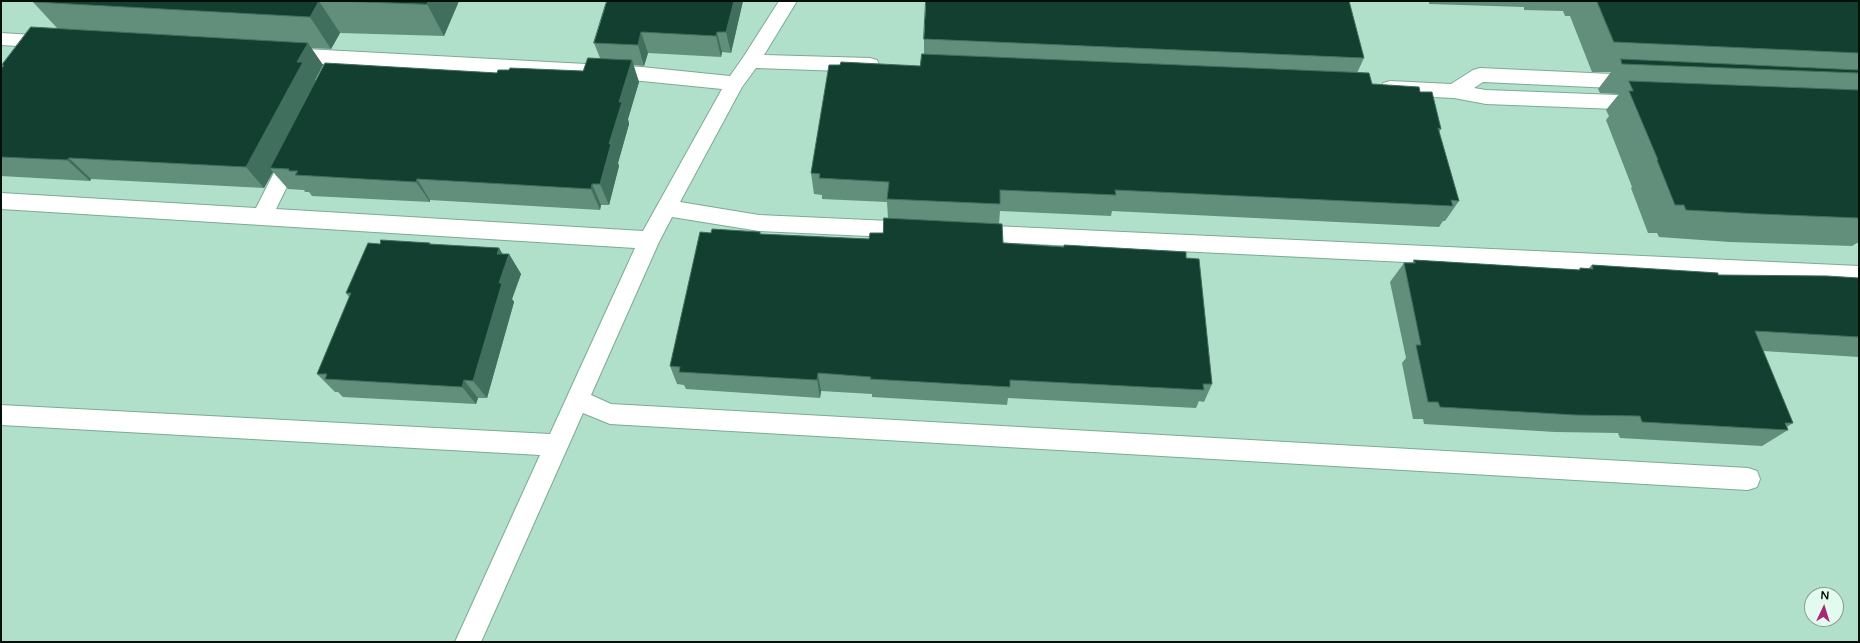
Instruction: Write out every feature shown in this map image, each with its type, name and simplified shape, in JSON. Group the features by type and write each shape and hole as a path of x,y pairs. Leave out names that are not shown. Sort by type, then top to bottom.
{"street":[{"path":"468,642 649,240 735,83 751,61 788,1"},
{"path":"1,39 64,42"},
{"path":"270,54 338,65 642,74 735,83"},
{"path":"751,61 889,66"},
{"path":"1454,91 1480,75 1654,82"},
{"path":"1374,88 1454,91 1486,97 1661,104"},
{"path":"262,217 300,141"},
{"path":"1,201 649,240"},
{"path":"666,208 758,223 1859,275"},
{"path":"577,400 610,414 1748,479"},
{"path":"1,415 557,445"}],"building":[{"path":"319,1 310,17 34,2"},
{"path":"335,1 428,1 427,4"},
{"path":"607,1 734,1 726,32 717,32 716,36 641,32 638,45 594,43"},
{"path":"926,1 1349,1 1364,58 924,39"},
{"path":"1597,1 1859,1 1859,53 1614,42"},
{"path":"31,27 308,43 297,62 303,62 246,167 69,158 67,160 1,157 1,69 4,65 2,65"},
{"path":"922,54 1369,73 1372,84 1419,87 1420,92 1432,92 1441,129 1438,128 1459,201 1451,200 1453,206 1115,190 1116,195 1000,190 1000,204 887,199 889,182 819,178 820,174 811,173 829,65 840,65 841,62 920,66"},
{"path":"588,58 632,60 619,102 622,102 609,144 611,144 600,184 592,184 591,189 417,179 416,182 295,175 298,171 270,168 325,63 497,73 498,70 509,70 510,68 583,71"},
{"path":"1621,59 1859,70 1859,73 1622,64"},
{"path":"1629,81 1859,90 1859,218 1686,210 1684,205 1675,205 1629,91 1633,91"},
{"path":"884,218 1002,224 1003,243 1186,252 1186,258 1199,259 1212,384 1203,384 1204,390 1010,380 1010,387 870,379 871,377 818,373 817,380 679,372 680,367 670,366 700,232 711,233 712,229 760,232 760,234 869,239 870,233 883,233"},
{"path":"381,240 499,248 497,254 509,254 499,283 502,283 473,381 464,380 462,387 325,379 327,374 317,374 351,293 346,293 368,243 380,244"},
{"path":"1414,260 1580,270 1580,268 1593,269 1592,265 1718,273 1718,275 1827,276 1859,278 1859,337 1755,331 1793,423 1785,423 1788,430 1642,422 1640,416 1575,415 1440,407 1438,402 1428,402 1416,345 1421,345 1404,263 1415,263"}]}
